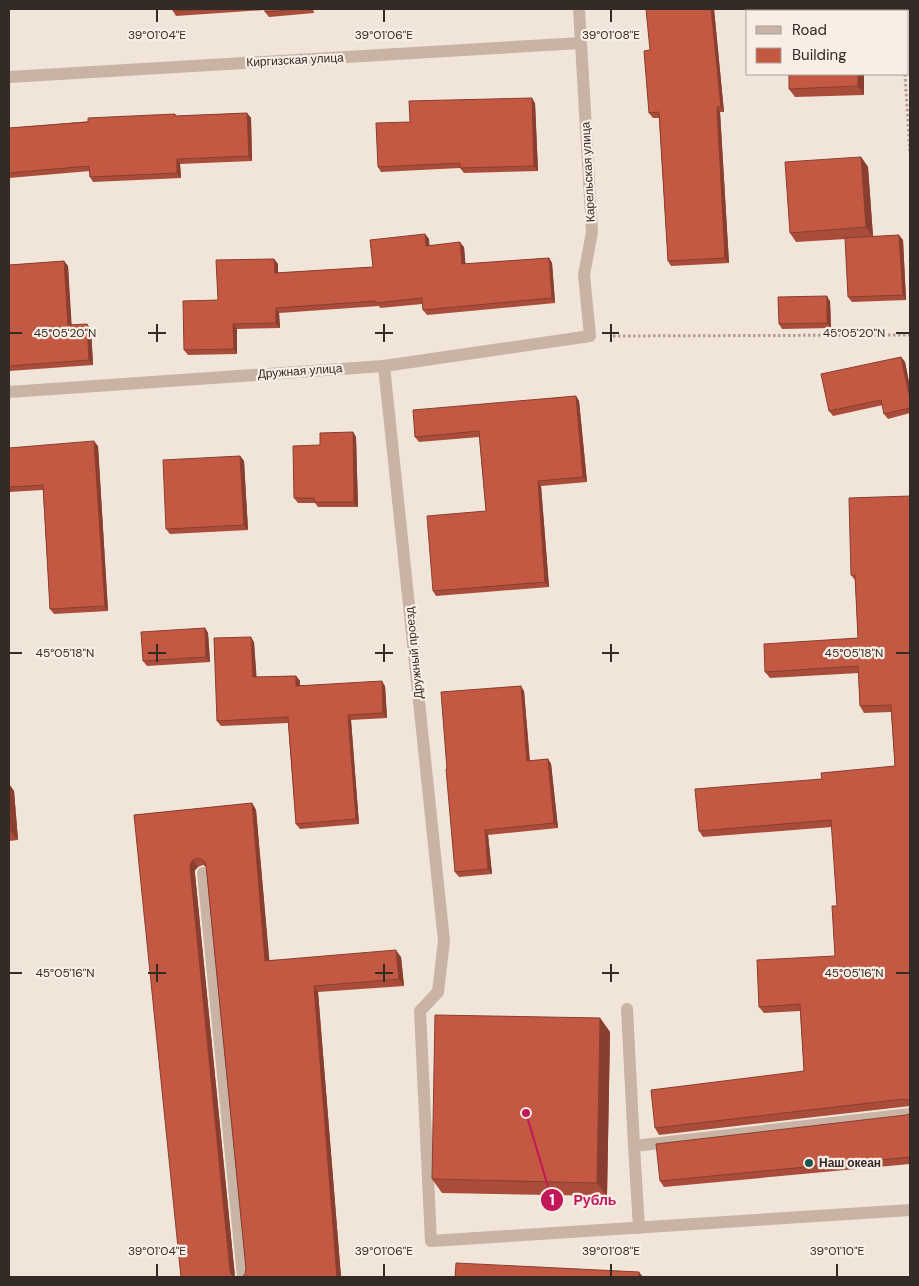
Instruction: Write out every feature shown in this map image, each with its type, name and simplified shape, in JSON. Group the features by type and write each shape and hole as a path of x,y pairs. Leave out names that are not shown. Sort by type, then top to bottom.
{"street":[{"name":"Карельская улица","path":"579,9 592,232 584,274 590,336"},
{"name":"Киргизская улица","path":"9,77 581,43"},
{"name":"Дружная улица","path":"9,392 384,366 590,336"},
{"name":"Дружный проезд","path":"384,366 444,941 438,992 420,1011 431,1241 639,1228"},
{"path":"203,873 243,1277"},
{"path":"627,1009 639,1228 910,1210"},
{"path":"634,1146 910,1114"}],"path":[{"path":"905,75 910,153"},
{"path":"590,336 910,335"}],"building":[{"path":"173,9 212,9 173,11"},
{"path":"265,9 300,9 265,12"},
{"path":"646,9 711,9 721,107 717,107 725,258 668,261 659,112 649,113 644,51 650,50"},
{"path":"787,9 892,9 892,10"},
{"path":"789,75 858,75 858,86 789,89"},
{"path":"532,98 534,166 460,168 460,163 378,167 376,123 410,122 409,101"},
{"path":"247,113 249,156 177,159 177,173 90,177 89,166 9,173 9,128 88,122 88,118"},
{"path":"861,157 866,227 790,233 785,162"},
{"path":"425,234 426,246 460,242 462,264 549,258 552,298 423,310 422,298 376,303 376,301 276,308 276,323 233,324 234,349 184,350 183,301 218,300 216,260 274,259 275,273 373,267 370,240"},
{"path":"899,235 903,295 848,297 845,238"},
{"path":"64,261 68,325 87,324 89,360 9,366 9,265"},
{"path":"827,296 827,323 779,324 778,297"},
{"path":"901,357 910,399 910,408 884,414 881,400 829,411 821,374"},
{"path":"576,396 583,477 538,481 545,582 433,591 427,516 486,511 479,431 415,437 413,410"},
{"path":"353,432 354,502 315,502 314,498 294,498 293,446 320,445 320,433"},
{"path":"94,441 105,606 50,609 43,485 9,487 9,448"},
{"path":"240,456 244,525 166,529 163,460"},
{"path":"910,496 910,1101 904,1099 655,1128 651,1090 804,1071 800,1004 759,1007 757,960 835,956 832,906 837,906 831,820 699,831 695,789 822,779 821,773 895,766 891,705 860,706 858,666 765,672 764,644 858,638 855,575 851,575 849,498"},
{"path":"205,628 206,657 143,661 141,632"},
{"path":"251,637 253,677 296,676 296,686 382,681 383,713 348,715 356,819 296,824 288,717 217,721 214,638"},
{"path":"521,686 527,761 548,759 554,823 485,830 488,869 455,872 441,692"},
{"path":"9,802 11,831 9,831"},
{"path":"252,803 265,961 396,950 399,979 314,986 337,1277 242,1277 246,1269 206,865 204,861 198,858 193,860 190,867 230,1271 234,1277 181,1277 134,815"},
{"path":"435,1015 600,1018 597,1183 432,1179"},
{"path":"910,1114 910,1157 660,1181 656,1144"},
{"path":"456,1263 639,1272 639,1277 455,1277"}],"place":[{"name":"Рубль","path":"526,1113"},
{"name":"Наш океан","path":"809,1163"}]}
